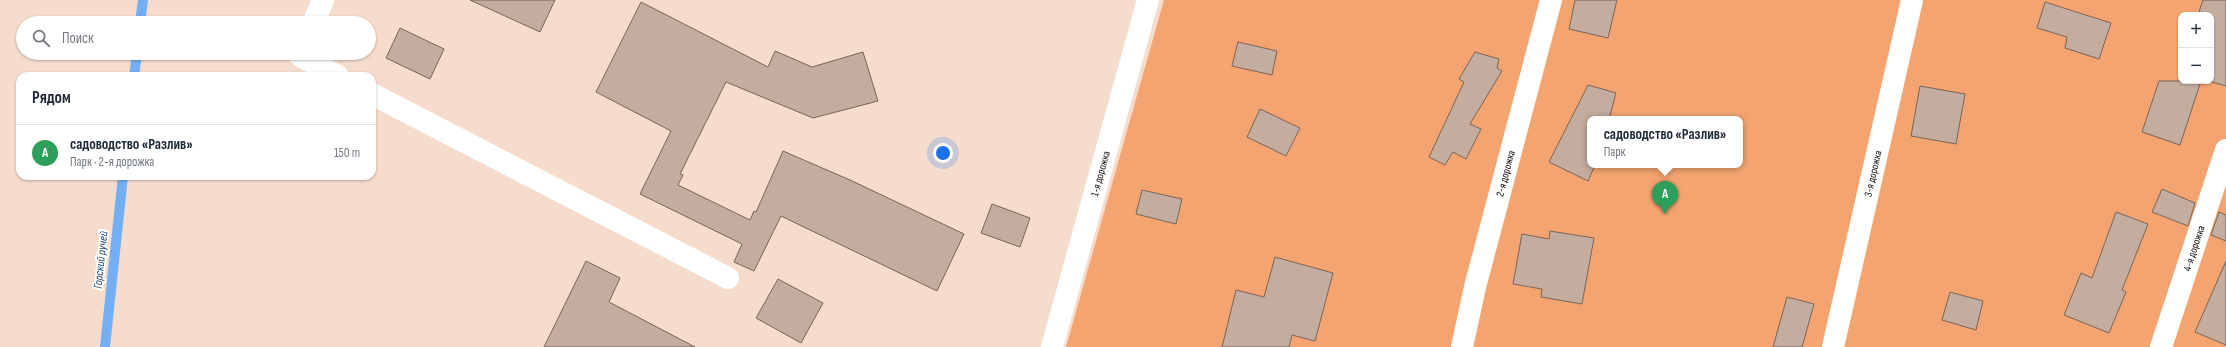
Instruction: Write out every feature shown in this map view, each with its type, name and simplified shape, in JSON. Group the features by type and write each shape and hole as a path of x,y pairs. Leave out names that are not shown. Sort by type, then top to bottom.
{"street":[{"path":"317,16 323,0"},
{"name":"1-я дорожка","path":"1052,347 1148,0"},
{"name":"2-я дорожка","path":"1462,347 1475,287 1551,0"},
{"name":"3-я дорожка","path":"1833,347 1912,0"},
{"path":"310,60 331,72"},
{"path":"376,96 728,278"},
{"name":"4-я дорожка","path":"2161,347 2226,150"}],"shaded area":[{"path":"1164,0 2226,0 2226,347 1066,347"}],"building":[{"path":"470,0 555,0 540,32"},
{"path":"1575,0 1617,0 1608,38 1569,29"},
{"path":"2203,0 2226,0 2226,86 2214,83 2214,12 2199,12"},
{"path":"641,2 768,67 775,51 812,67 863,52 878,101 813,118 726,82 680,174 683,175 678,185 750,220 754,211 756,212 783,151 850,180 964,234 937,291 781,216 754,271 734,262 742,244 640,194 671,131 596,92"},
{"path":"2045,2 2111,23 2099,59 2065,48 2067,37 2037,28"},
{"path":"400,28 444,49 430,79 386,58"},
{"path":"1238,42 1277,51 1272,75 1232,66"},
{"path":"1475,52 1499,59 1497,68 1502,71 1470,124 1481,129 1466,159 1453,152 1445,165 1429,157 1464,82 1459,79"},
{"path":"2159,81 2178,81 2178,84 2200,84 2180,145 2142,132"},
{"path":"1588,85 1616,93 1610,116 1587,116 1587,168 1594,168 1588,181 1549,162"},
{"path":"1920,86 1965,94 1956,144 1911,136"},
{"path":"1260,109 1300,128 1286,156 1247,137"},
{"path":"2162,189 2195,203 2188,226 2152,212"},
{"path":"1142,190 1182,199 1176,224 1136,214"},
{"path":"992,204 1030,218 1020,247 981,233"},
{"path":"2116,212 2148,224 2122,290 2126,292 2109,333 2064,315 2081,273 2092,278"},
{"path":"2219,212 2226,215 2226,241 2211,235"},
{"path":"1550,231 1594,238 1582,304 1541,297 1542,289 1513,284 1522,234 1549,239"},
{"path":"1275,257 1333,273 1315,341 1292,335 1289,347 1222,347 1236,290 1264,297"},
{"path":"586,261 620,278 609,302 695,347 544,347"},
{"path":"2226,261 2226,345 2195,332"},
{"path":"778,279 823,303 801,343 756,318"},
{"path":"1950,292 1983,301 1976,330 1942,320"},
{"path":"1787,297 1814,304 1802,347 1773,347"}],"waterway":[{"name":"Горский ручей","path":"141,16 143,0"},
{"name":"Горский ручей","path":"135,72 136,60"},
{"name":"Горский ручей","path":"105,347 123,180"}],"place":[{"name":"садоводство «Разлив»","path":"1665,214"}]}
